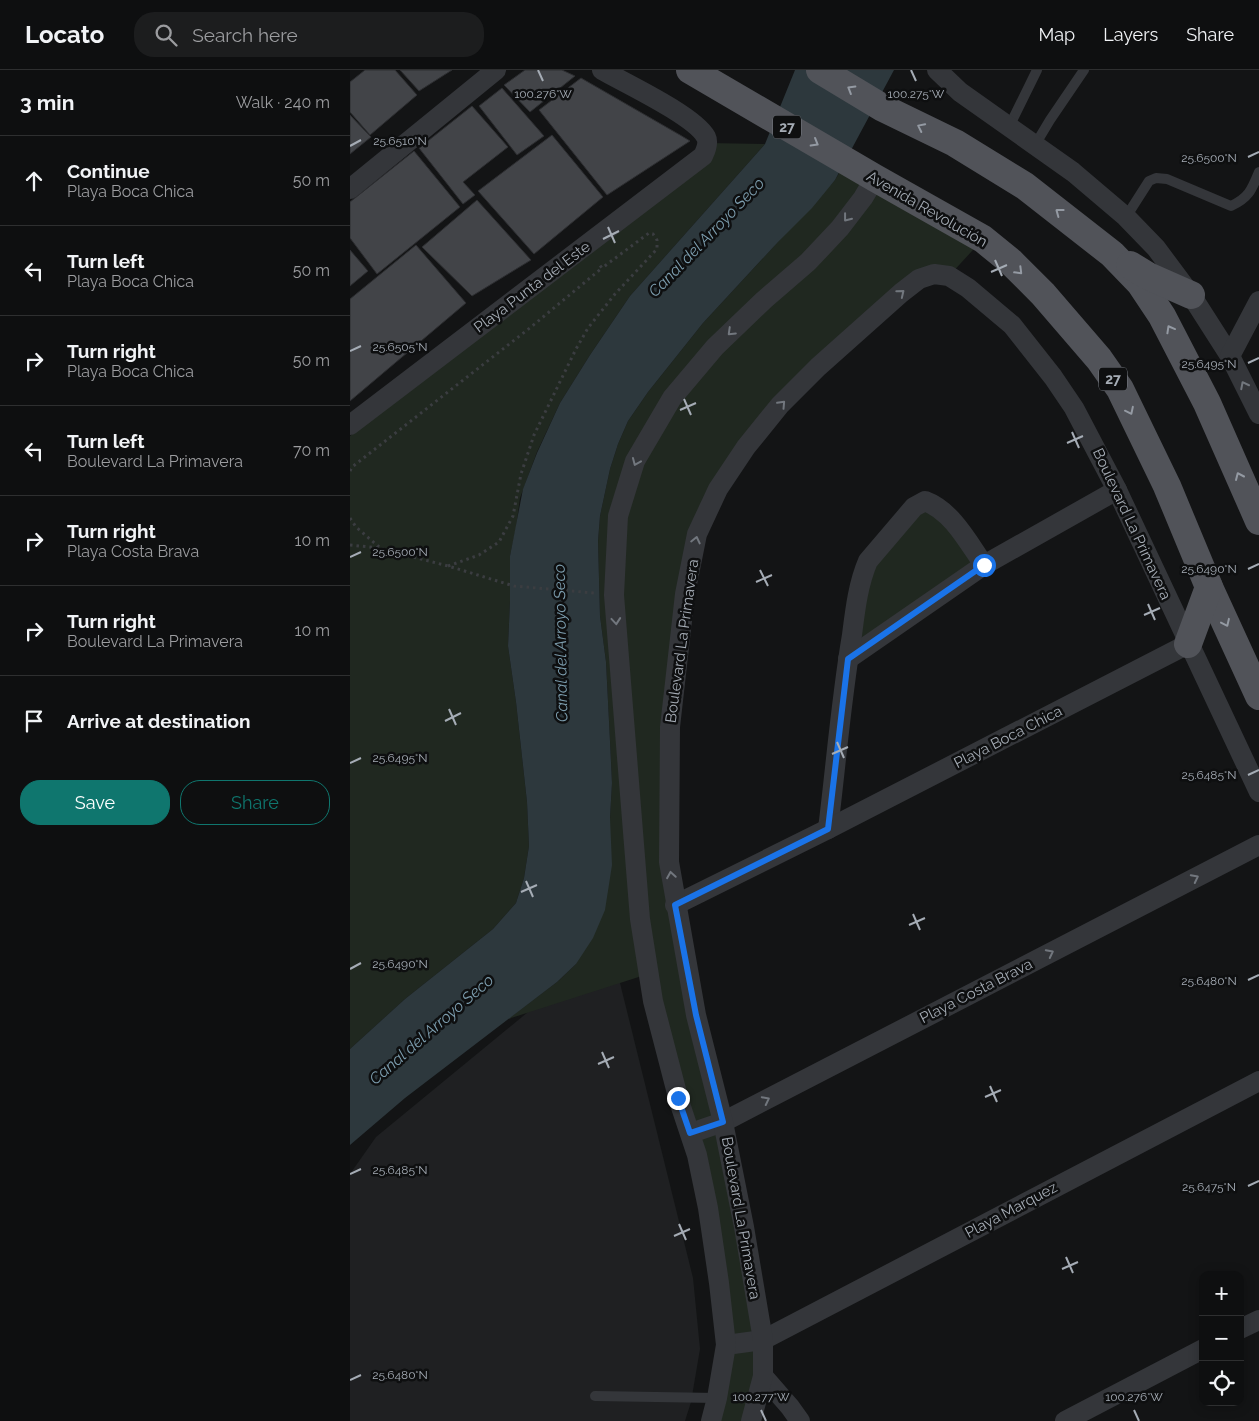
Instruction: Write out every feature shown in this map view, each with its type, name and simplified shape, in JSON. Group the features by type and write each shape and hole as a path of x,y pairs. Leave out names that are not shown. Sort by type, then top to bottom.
{"main road":[{"name":"Avenida Revolución","path":"690,70 874,178 983,239 1010,261 1043,294 1093,352 1120,389 1167,486 1209,587 1259,696"},
{"path":"820,70 883,108 955,143 1025,186 1112,254 1148,276 1191,295"},
{"path":"1112,254 1140,283 1166,323 1207,403 1259,521"},
{"path":"1188,644 1209,587"}],"street":[{"path":"350,189 496,70"},
{"name":"Playa Punta del Este","path":"350,425 703,156 707,143 706,137 678,111 602,70"},
{"path":"937,70 960,92 1073,172 1126,217 1156,248 1191,295 1230,356 1259,414"},
{"name":"Boulevard La Primavera","path":"711,1421 726,1345 708,1208 690,1133 679,1101 653,1001 640,919 614,595 618,516 635,461 672,398 715,347 764,300 808,262 840,228 863,198 874,178"},
{"name":"Boulevard La Primavera","path":"751,1421 763,1376 762,1340 744,1227 723,1122 696,1015 675,905 669,862 670,727 685,594 697,534 718,489 746,447 780,405 818,367 919,279 934,274 949,276 968,288 1012,325 1029,345 1074,408 1117,490 1259,792"},
{"path":"1230,356 1259,301"},
{"path":"848,659 984,565 1117,490"},
{"path":"828,829 848,659 863,571 868,561 914,507 925,500 936,505 946,513 984,565"},
{"name":"Playa Boca Chica","path":"675,905 828,829 1188,644"},
{"name":"Playa Costa Brava","path":"690,1133 723,1122 1259,844"},
{"name":"Playa Marquez","path":"726,1345 762,1340 1259,1081"},
{"path":"1244,1328 1259,1320"},
{"path":"1065,1421 1199,1351"},
{"path":"763,1376 800,1421"}],"lane":[{"path":"1009,127 1037,70"},
{"path":"1036,145 1050,120 1084,70"},
{"path":"1126,217 1149,181 1156,178 1167,179 1231,206 1242,202 1250,192 1259,172"},
{"path":"595,1396 717,1398"}],"path":[{"path":"350,471 352,467 531,327 602,268 649,232 654,234 657,240 657,248 615,294 588,328 576,349 534,435 521,474 513,516 499,542 479,555 448,566"},
{"path":"584,246 602,268"},
{"path":"350,518 356,527 379,548"},
{"path":"350,546 379,548 514,586 614,595"}],"shaded area":[{"path":"707,143 765,144 630,296 560,403 537,452 520,498 510,556 508,646 527,802 529,846 524,878 516,903 493,929 405,999 350,1049 350,436 553,274"},
{"path":"846,161 983,239 949,276 934,274 818,367 718,489 685,594 669,862 763,1340 751,1421 711,1421 726,1345 708,1208 648,974 508,1019 557,982 576,964 610,818 612,783 606,662 600,616 598,541 600,516 610,469 618,444 628,421 648,392 703,323 835,180"},
{"path":"925,501 984,565 848,659 863,571"},
{"path":"618,975 693,1278 700,1349 691,1402 685,1421 350,1421 350,1174 376,1137 556,989"}],"water":[{"name":"Canal del Arroyo Seco","path":"795,70 894,70 835,180 812,208 703,323 648,392 628,421 618,444 610,469 600,516 598,541 600,616 606,662 612,783 610,818 612,865 605,910 593,938 576,964 557,982 405,1098 350,1145 350,1049 405,999 493,929 516,903 524,878 529,846 527,802 508,646 510,556 523,489 537,453 560,403 630,296 765,144"}],"building":[{"path":"365,70 395,70 417,95 370,135 350,112 350,82"},
{"path":"400,70 452,70 419,91"},
{"path":"525,70 562,70 575,76 530,112 504,85"},
{"path":"581,78 690,141 607,195 539,110"},
{"path":"502,88 544,136 517,155 479,106"},
{"path":"472,106 508,147 463,182 475,195 463,204 419,148"},
{"path":"350,115 371,137 350,154"},
{"path":"552,135 603,197 534,254 478,191"},
{"path":"414,151 460,207 377,274 350,238 350,202"},
{"path":"477,200 531,260 472,296 422,247"},
{"path":"416,245 466,303 350,401 350,299"},
{"path":"350,250 368,271 350,286"}],"route":[{"path":"678,1098 690,1133 723,1122 696,1015 675,905 828,829 848,659 984,565"}]}
